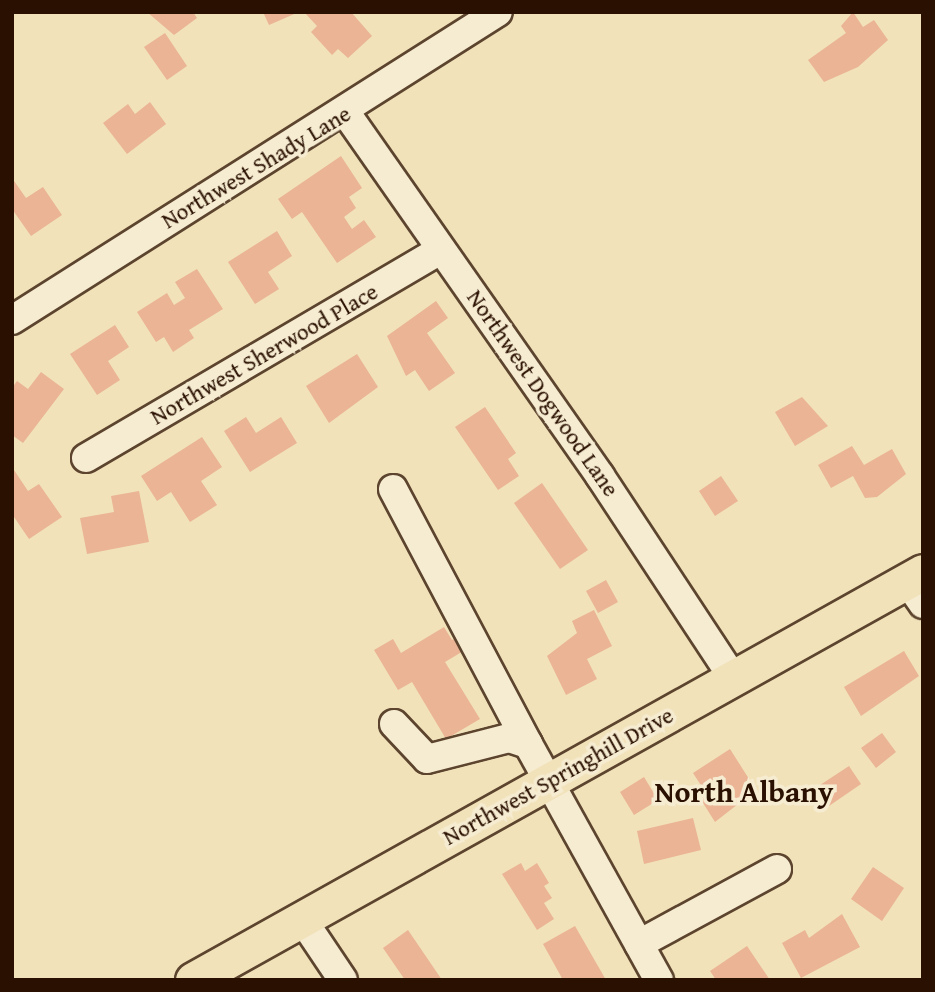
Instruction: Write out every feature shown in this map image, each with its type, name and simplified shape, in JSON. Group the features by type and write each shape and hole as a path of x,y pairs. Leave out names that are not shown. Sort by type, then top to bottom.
{"main road":[{"name":"Northwest Springhill Drive","path":"193,980 733,678 918,586"}],"street":[{"name":"Northwest Shady Lane","path":"12,320 346,113 498,12"},
{"name":"Northwest Dogwood Lane","path":"346,113 733,678"},
{"name":"Northwest Sherwood Place","path":"86,458 441,250"},
{"path":"393,489 548,782 659,980"},
{"path":"394,724 427,759 509,738 528,744"},
{"path":"639,944 777,869"},
{"path":"302,919 343,980"}],"building":[{"path":"147,12 193,12 197,18 174,35"},
{"path":"263,12 299,12 269,25"},
{"path":"304,12 351,12 372,36 348,58 338,49 332,55 311,32 317,26"},
{"path":"853,12 863,27 874,20 888,40 858,67 824,82 808,60 846,33 841,26"},
{"path":"165,33 187,66 167,80 144,47"},
{"path":"150,102 166,124 127,154 103,123 128,104 135,114"},
{"path":"341,156 362,188 349,197 356,208 344,217 352,229 364,220 376,237 337,263 302,212 292,219 278,199"},
{"path":"12,178 26,198 43,187 62,215 31,236 12,209"},
{"path":"277,231 292,256 268,272 279,289 255,304 228,262"},
{"path":"197,269 223,309 189,330 194,338 173,352 164,337 156,342 137,312 167,293 174,305 185,298 175,282"},
{"path":"436,301 448,318 427,333 455,373 429,391 415,370 406,376 387,336"},
{"path":"115,325 129,347 108,361 120,380 97,395 70,354"},
{"path":"357,354 378,387 329,423 306,386"},
{"path":"41,372 64,389 23,443 12,435 12,388 17,381 28,389"},
{"path":"802,397 828,426 795,446 775,412"},
{"path":"485,407 516,453 508,459 519,476 498,490 455,427"},
{"path":"246,417 256,433 281,417 297,443 250,472 224,431"},
{"path":"202,437 222,467 201,481 217,505 190,522 171,492 157,501 141,476"},
{"path":"852,446 864,465 892,449 906,474 877,497 865,498 853,476 831,488 818,465"},
{"path":"12,467 28,491 39,484 62,517 29,539 12,514"},
{"path":"721,476 738,501 715,516 699,491"},
{"path":"542,483 588,550 560,569 514,503"},
{"path":"139,491 149,542 87,554 80,518 114,512 111,496"},
{"path":"606,580 618,602 598,613 586,591"},
{"path":"594,610 612,646 587,659 597,679 566,695 547,656 577,633 572,621"},
{"path":"444,627 452,640 462,634 470,647 445,662 480,719 446,739 412,682 398,690 374,650 393,639 401,653"},
{"path":"904,651 919,676 861,716 844,687"},
{"path":"882,733 896,752 876,768 861,748"},
{"path":"730,749 756,790 715,822 698,795 704,790 693,773"},
{"path":"849,766 861,784 829,806 817,787"},
{"path":"644,777 658,800 634,815 620,792"},
{"path":"693,818 701,850 644,864 637,831"},
{"path":"521,863 525,871 537,863 549,883 544,886 552,898 544,903 554,919 537,930 502,874"},
{"path":"873,867 904,888 882,921 851,899"},
{"path":"842,914 860,947 801,978 782,943 805,930 809,938"},
{"path":"575,926 606,980 563,980 543,944"},
{"path":"408,930 442,980 405,980 383,948"},
{"path":"747,946 770,980 716,980 710,971"}],"district":[{"name":"North Albany","path":"744,791"}]}
